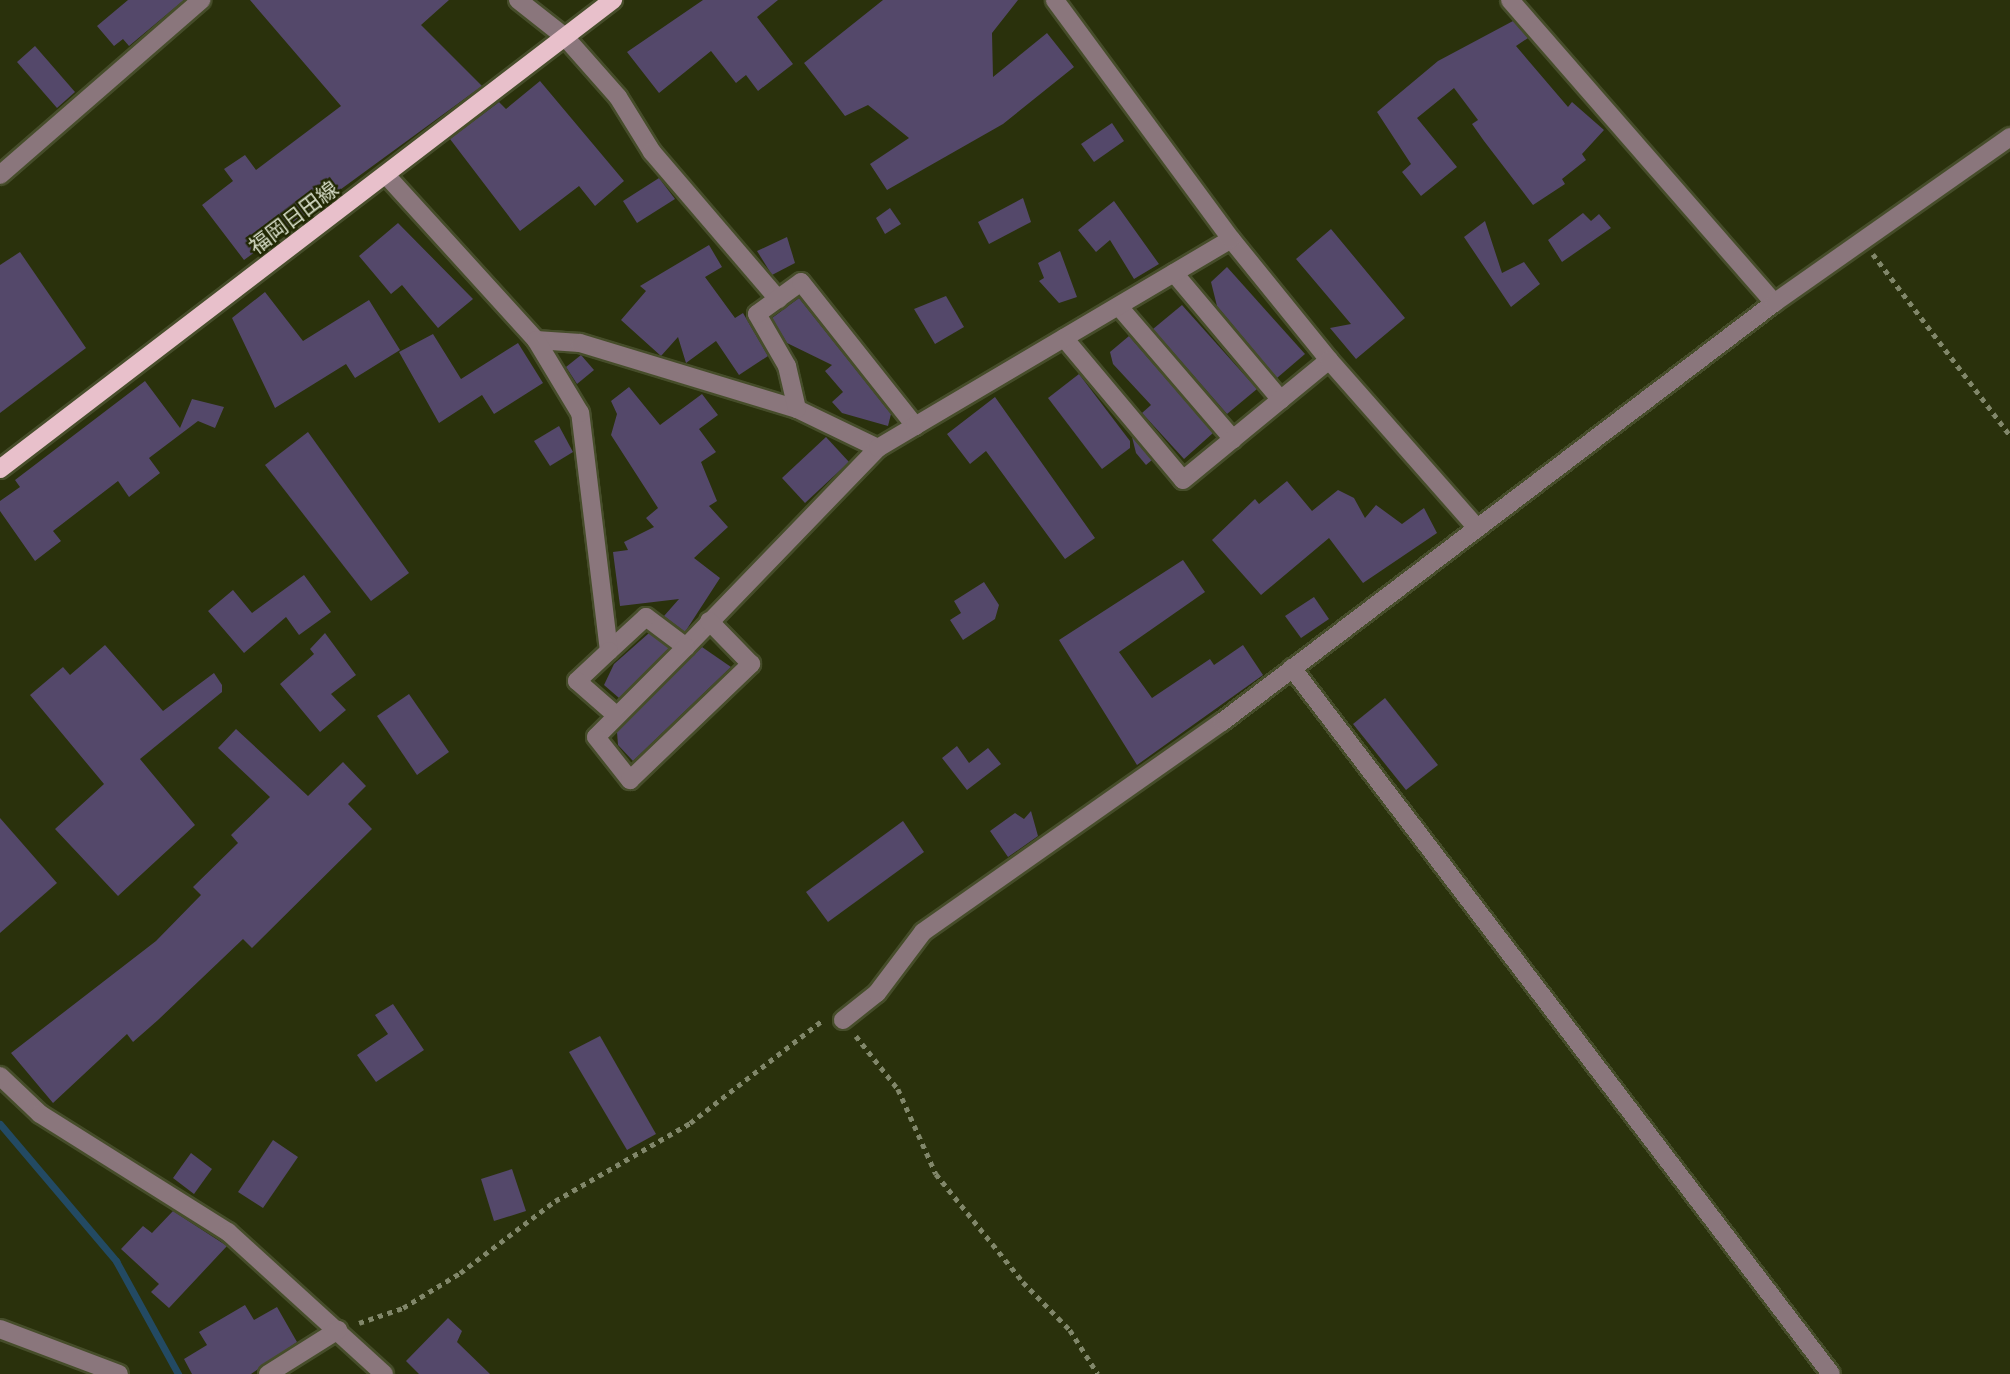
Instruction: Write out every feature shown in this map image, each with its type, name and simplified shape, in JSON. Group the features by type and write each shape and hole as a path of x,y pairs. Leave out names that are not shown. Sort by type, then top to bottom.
{"main road":[{"name":"福岡日田線","path":"0,469 613,0"}],"street":[{"path":"0,176 201,0"},
{"path":"518,0 565,37 618,97 652,152 778,299"},
{"path":"1055,0 1231,239 1329,360 1477,528"},
{"path":"1510,0 1774,303"},
{"path":"843,1020 877,993 923,932 1292,668 1774,303 2010,137"},
{"path":"386,175 536,340 580,413 609,651"},
{"path":"709,621 751,664 629,780 596,737 615,715 686,647 709,621 878,448 1064,338 1121,309 1231,239"},
{"path":"1174,273 1280,400"},
{"path":"797,409 787,366 757,314 802,282 915,426"},
{"path":"1121,309 1233,439"},
{"path":"1064,338 1183,480 1329,360"},
{"path":"536,340 580,343 797,409 878,448"},
{"path":"615,715 577,681 646,617 686,647"},
{"path":"1292,668 1831,1374"},
{"path":"0,1076 40,1114 228,1232 384,1374"},
{"path":"0,1329 119,1374"},
{"path":"268,1374 338,1330"}],"path":[{"path":"1862,239 2010,435"},
{"path":"338,1330 403,1308 460,1273 555,1201 690,1123 818,1020 843,1020 898,1089 936,1174 1023,1282 1070,1330 1097,1374"}],"building":[{"path":"128,0 184,0 129,46 123,39 114,46 97,26"},
{"path":"250,0 449,0 421,25 482,86 244,260 202,205 233,181 224,169 245,155 256,170 341,106"},
{"path":"703,0 778,0 757,17 793,64 758,91 746,75 736,83 711,51 659,93 627,52"},
{"path":"883,0 1018,0 992,33 993,77 1047,33 1074,67 1003,124 887,190 870,164 909,138 868,105 845,116 804,63"},
{"path":"1513,21 1528,38 1516,46 1568,107 1572,102 1604,130 1582,154 1586,160 1562,179 1565,184 1533,205 1472,124 1478,120 1454,88 1417,118 1457,167 1421,196 1402,172 1411,164 1377,112 1438,61"},
{"path":"35,46 75,92 57,108 17,62"},
{"path":"540,81 624,181 595,206 579,186 520,231 450,139 499,102 506,109"},
{"path":"1112,123 1124,141 1094,162 1081,144"},
{"path":"659,178 675,199 637,223 623,201"},
{"path":"1023,198 1031,222 989,244 978,222"},
{"path":"1114,201 1159,264 1134,279 1110,240 1096,252 1078,230"},
{"path":"890,208 901,224 885,234 876,218"},
{"path":"1583,213 1591,221 1599,214 1611,228 1562,262 1548,240"},
{"path":"1485,221 1502,273 1524,262 1540,284 1511,307 1464,237"},
{"path":"398,223 473,299 438,328 402,285 391,294 359,256"},
{"path":"1331,229 1405,318 1356,359 1330,328 1351,324 1296,259"},
{"path":"787,237 795,263 772,275 757,251"},
{"path":"709,245 722,267 705,277 735,318 743,313 768,356 739,375 716,341 686,363 678,337 661,356 621,320 646,291 640,286"},
{"path":"1060,251 1077,297 1059,303 1039,281 1044,278 1038,263"},
{"path":"20,252 86,348 0,413 0,265"},
{"path":"1227,267 1305,354 1277,378 1217,306 1211,282"},
{"path":"265,292 303,341 369,300 400,350 355,378 346,364 275,408 232,318"},
{"path":"946,296 964,327 935,344 914,309"},
{"path":"799,298 891,414 888,426 842,413 832,402 843,392 825,371 832,365 787,343 772,318"},
{"path":"1182,305 1257,389 1227,414 1153,329"},
{"path":"433,334 461,379 518,343 543,383 494,414 482,395 439,423 399,352"},
{"path":"1129,336 1213,433 1184,459 1142,413 1151,405 1113,364 1110,352"},
{"path":"581,355 594,370 577,384 566,367"},
{"path":"1079,374 1130,441 1130,448 1102,469 1048,398"},
{"path":"145,381 180,428 192,399 224,407 215,428 198,421 149,458 160,473 129,497 118,481 53,531 61,541 35,561 0,511 0,501 20,487 15,480"},
{"path":"629,387 660,425 702,394 718,415 699,429 716,452 701,462 717,501 709,506 728,527 694,558 720,578 685,632 664,616 679,599 620,606 613,552 628,550 624,542 654,527 646,518 658,508 611,435 617,414 611,401"},
{"path":"995,397 1095,538 1065,559 986,451 970,464 947,434"},
{"path":"559,426 573,452 550,466 534,441"},
{"path":"308,432 409,573 371,601 265,465"},
{"path":"826,437 849,462 805,503 782,478"},
{"path":"1132,437 1152,460 1146,465 1136,453"},
{"path":"1287,481 1312,511 1338,490 1354,498 1365,518 1376,505 1402,524 1424,508 1437,533 1363,583 1329,538 1261,595 1212,540 1255,499 1259,504"},
{"path":"1183,560 1205,592 1119,652 1152,698 1210,659 1214,665 1243,645 1263,675 1137,765 1059,640"},
{"path":"304,575 331,612 299,635 286,617 244,653 208,611 233,590 252,613"},
{"path":"984,582 999,605 995,619 963,640 950,620 961,613 954,601"},
{"path":"1314,597 1329,619 1301,638 1285,616"},
{"path":"325,633 356,675 331,694 346,710 320,732 280,684 314,654 310,649"},
{"path":"649,633 669,648 619,698 604,685 614,664"},
{"path":"105,645 163,711 214,673 222,685 222,692 140,759 195,825 118,896 55,829 104,784 30,695 63,667 70,675"},
{"path":"702,647 731,667 633,761 618,745 617,732"},
{"path":"409,694 449,752 417,775 377,716"},
{"path":"1385,698 1438,765 1406,790 1353,724"},
{"path":"236,729 308,796 343,762 366,786 348,804 372,829 252,948 243,939 133,1042 127,1034 53,1103 11,1053 156,941 201,895 193,887 238,843 231,835 270,797 218,748"},
{"path":"957,746 969,763 988,748 1001,764 967,790 942,758"},
{"path":"1031,811 1038,836 1008,857 990,831 1015,813 1024,819"},
{"path":"0,818 57,883 0,933"},
{"path":"903,821 924,852 828,922 806,892"},
{"path":"393,1004 424,1050 376,1082 357,1055 388,1034 375,1015"},
{"path":"600,1036 656,1134 627,1150 569,1052"},
{"path":"273,1140 298,1157 263,1208 238,1192"},
{"path":"191,1153 212,1169 194,1194 173,1178"},
{"path":"512,1169 526,1211 494,1221 481,1179"},
{"path":"173,1211 227,1246 169,1308 151,1292 159,1284 121,1249 143,1226 152,1233"},
{"path":"245,1305 254,1320 277,1307 297,1342 251,1374 192,1374 184,1359 207,1345 199,1332"},
{"path":"448,1318 462,1331 457,1342 490,1374 419,1374 406,1361"}],"waterway":[{"path":"0,1124 116,1261 178,1374"}]}
